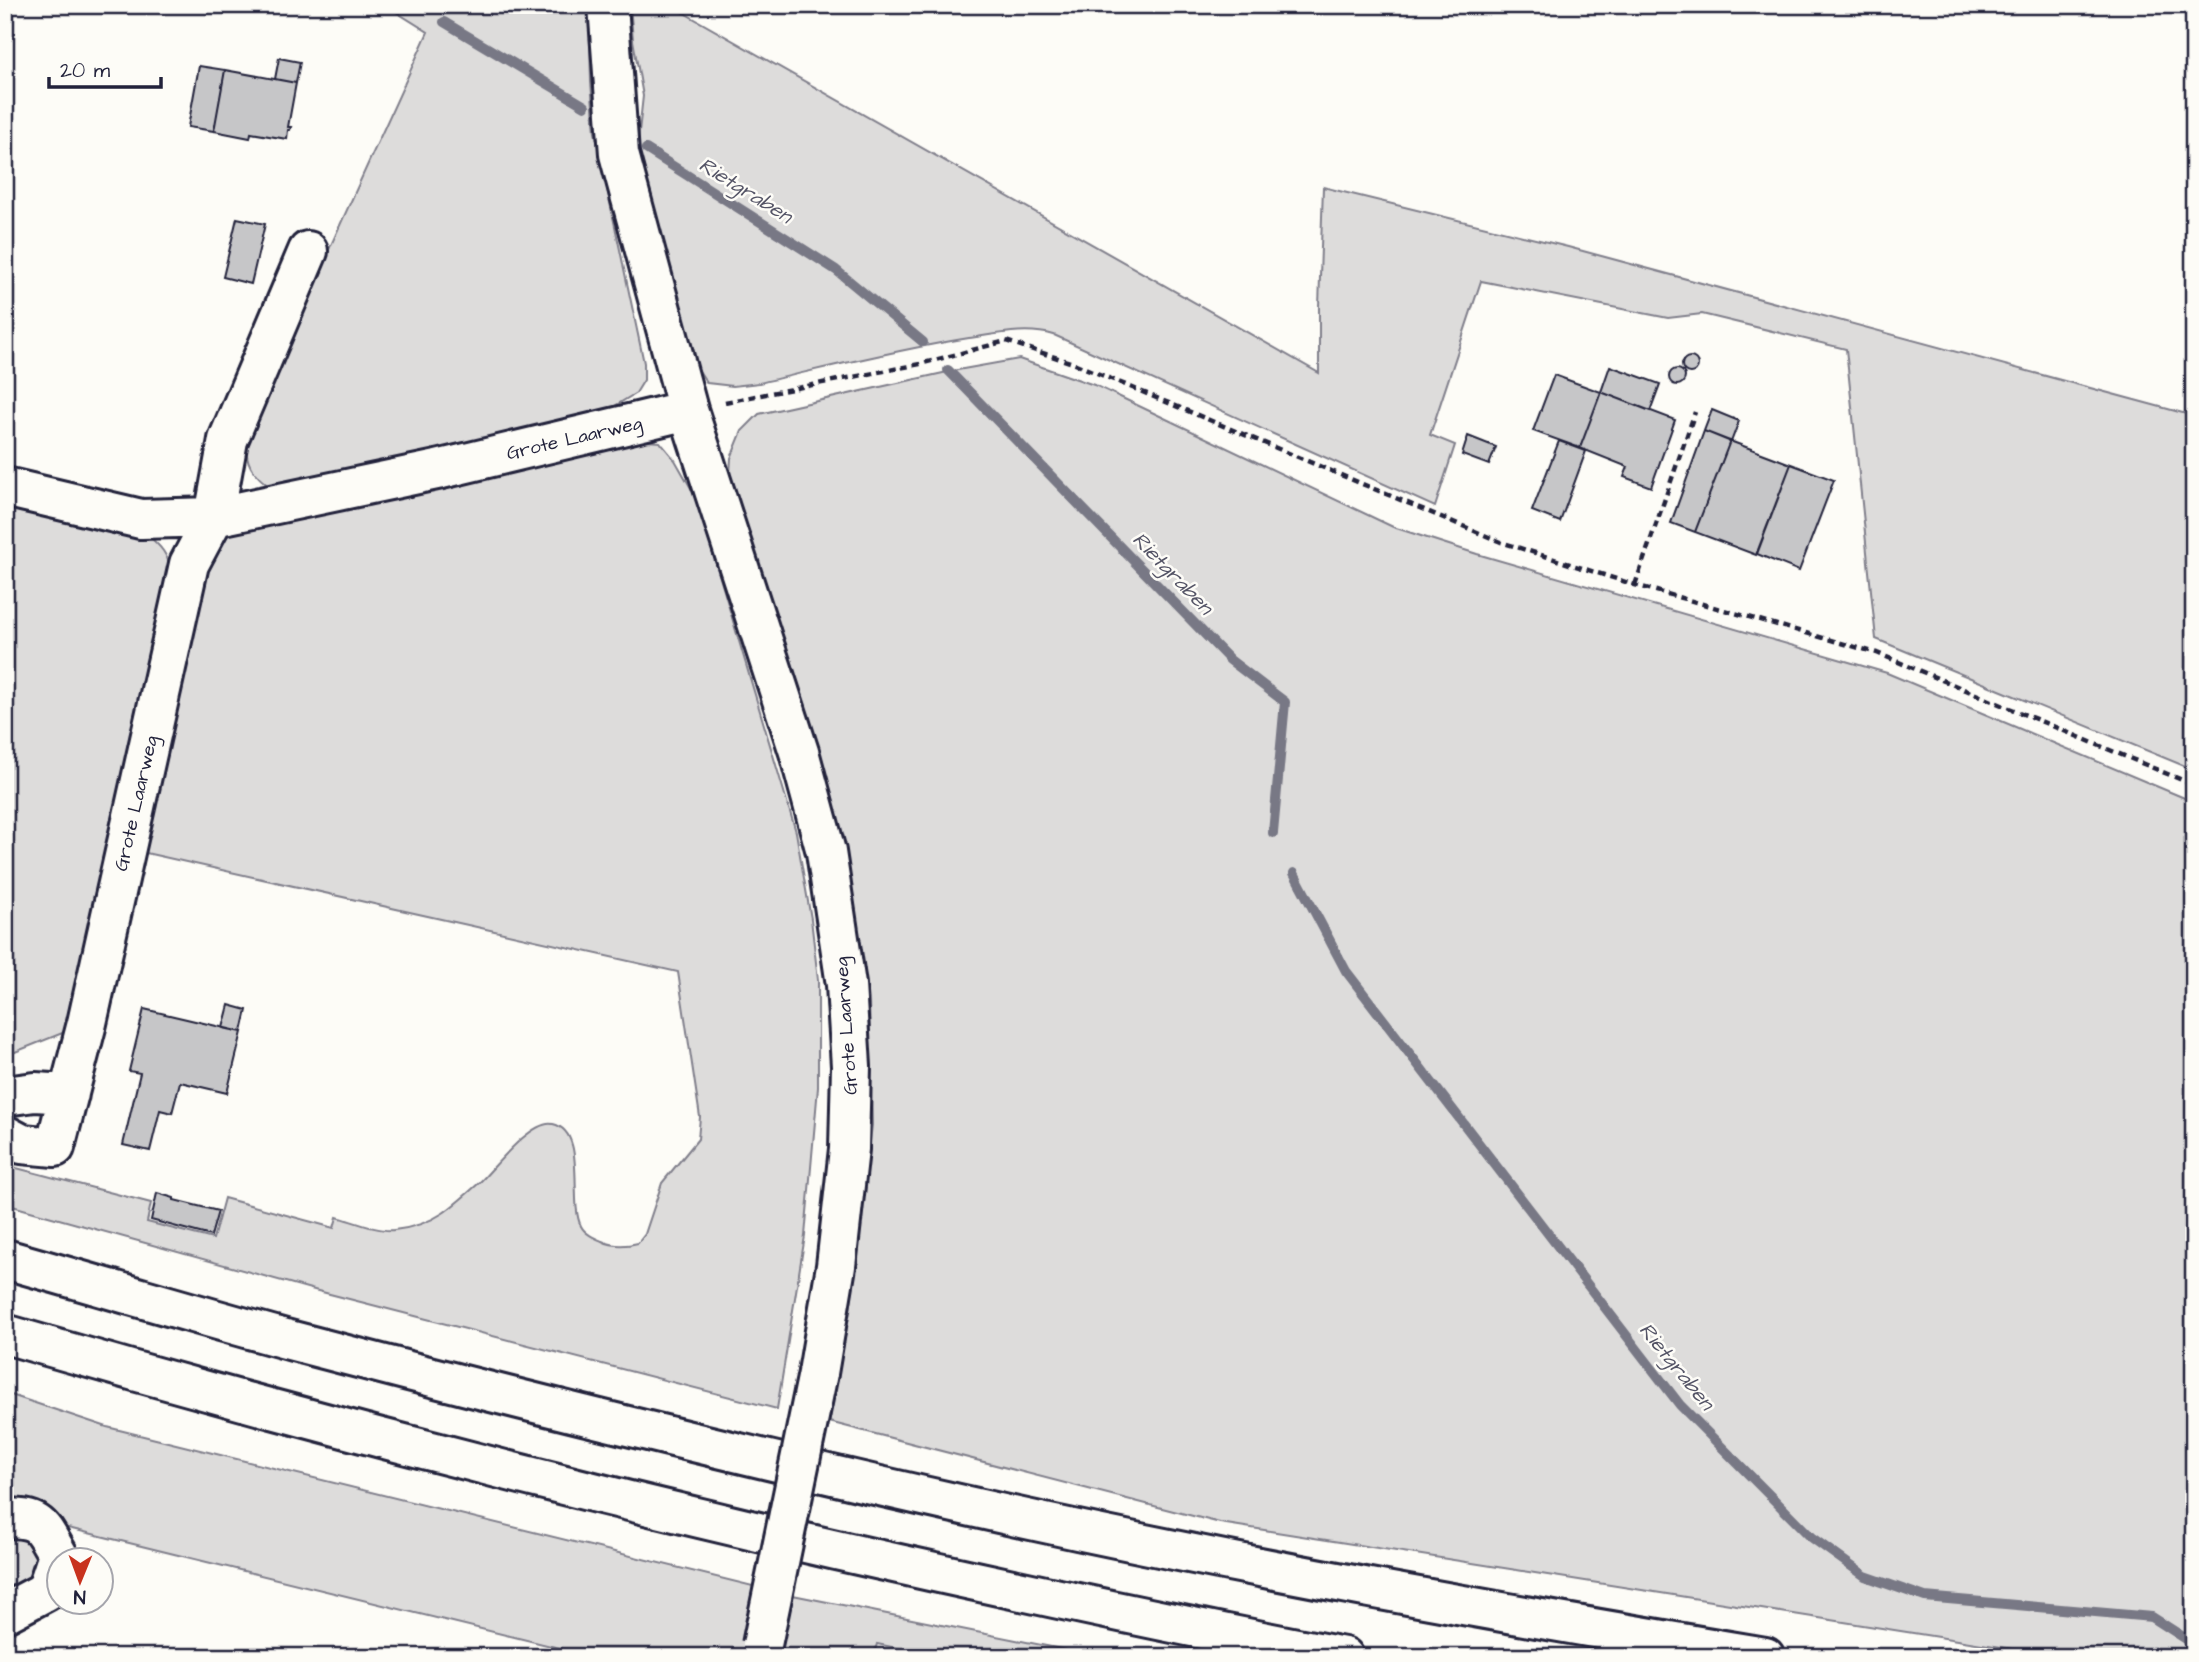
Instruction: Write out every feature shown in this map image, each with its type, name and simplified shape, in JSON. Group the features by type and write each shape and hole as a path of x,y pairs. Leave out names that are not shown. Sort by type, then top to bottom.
{"main road":[{"name":"Grote Laarweg","path":"608,5 619,154 688,410 803,764 827,852 846,985 851,1066 849,1149 836,1266 818,1373 761,1651"},
{"name":"Grote Laarweg","path":"5,1135 22,1144 55,1147 87,1023 189,564 214,517 228,440 308,251"},
{"name":"Grote Laarweg","path":"5,487 141,519 214,517 437,470 688,410"},
{"path":"5,1096 35,1092 69,1094"},
{"path":"5,1259 304,1343 680,1439 975,1508 1269,1569 1765,1657"},
{"path":"5,1334 184,1386 647,1506 945,1575 1344,1657"},
{"path":"5,1518 26,1518 41,1525 58,1555 46,1591 5,1613"}],"path":[{"path":"688,410 920,364 1006,341 1073,363 1501,542 1635,585 1877,653 2194,785"},
{"path":"1635,585 1695,412"}],"shaded area":[{"path":"385,5 589,5 595,132 644,363 644,380 636,393 603,413 275,491 260,479 251,467 246,453 245,434 428,32"},
{"path":"630,5 670,5 1319,373 1323,187 1568,247 2194,416 2194,770 1876,639 1846,349 1702,314 1668,318 1481,281 1430,435 1455,445 1435,507 1054,335 1043,333 1012,332 943,342 759,383 733,386 707,383 696,366 639,167 643,96"},
{"path":"1019,359 1097,386 1393,527 1887,673 2194,802 2194,1657 2064,1657 1220,1523 829,1422 850,1311 872,1125 869,999 848,863 816,745 729,491 731,458 742,431 759,414 952,371"},
{"path":"630,440 660,442 675,460 696,497 796,832 811,919 818,980 818,1087 805,1236 777,1409 318,1291 5,1204 5,1165 151,1203 147,1222 213,1239 224,1198 334,1228 337,1217 381,1229 401,1229 426,1222 443,1213 480,1182 524,1136 544,1124 553,1124 564,1130 574,1153 576,1201 583,1229 593,1237 611,1244 638,1243 645,1234 662,1183 698,1139 700,1117 678,972 137,851 208,558 231,532"},
{"path":"5,499 148,536 163,551 171,571 75,1028 5,1056"},
{"path":"5,1393 107,1427 773,1591 1101,1657 939,1657 877,1644 873,1657 596,1657 31,1519 51,1546 46,1546 46,1568 5,1613"}],"building":[{"path":"279,58 300,62 296,83 275,79"},
{"path":"199,66 225,70 214,131 188,127"},
{"path":"225,70 296,83 287,139 251,133 250,138 214,131"},
{"path":"237,218 265,224 251,284 223,277"},
{"path":"1690,357 1696,359 1696,371 1690,373 1684,371 1682,365 1684,359"},
{"path":"1610,366 1660,384 1650,411 1601,392"},
{"path":"1677,369 1683,371 1683,383 1677,385 1671,383 1669,377 1671,371"},
{"path":"1554,375 1601,392 1580,448 1533,431"},
{"path":"1601,392 1675,420 1651,487 1624,477 1628,467 1580,448"},
{"path":"1712,410 1739,421 1731,442 1704,431"},
{"path":"1704,431 1730,441 1695,532 1671,523"},
{"path":"1468,436 1496,447 1489,465 1462,455"},
{"path":"1559,441 1586,451 1560,522 1532,511"},
{"path":"1730,441 1791,464 1756,555 1695,532"},
{"path":"1791,464 1834,480 1799,571 1757,554"},
{"path":"229,1005 247,1010 242,1032 223,1028"},
{"path":"144,1009 242,1032 227,1093 180,1082 172,1113 160,1110 150,1151 123,1145 140,1073 129,1071"},
{"path":"157,1193 218,1211 211,1236 151,1220"}],"waterway":[{"name":"Rietgraben","path":"444,22 585,106"},
{"name":"Rietgraben","path":"646,149 836,270 923,342"},
{"name":"Rietgraben","path":"948,370 1230,660 1285,702 1273,833"},
{"name":"Rietgraben","path":"1294,873 1346,971 1680,1405 1811,1537 1865,1576 1925,1597 2152,1617 2194,1644"}]}
